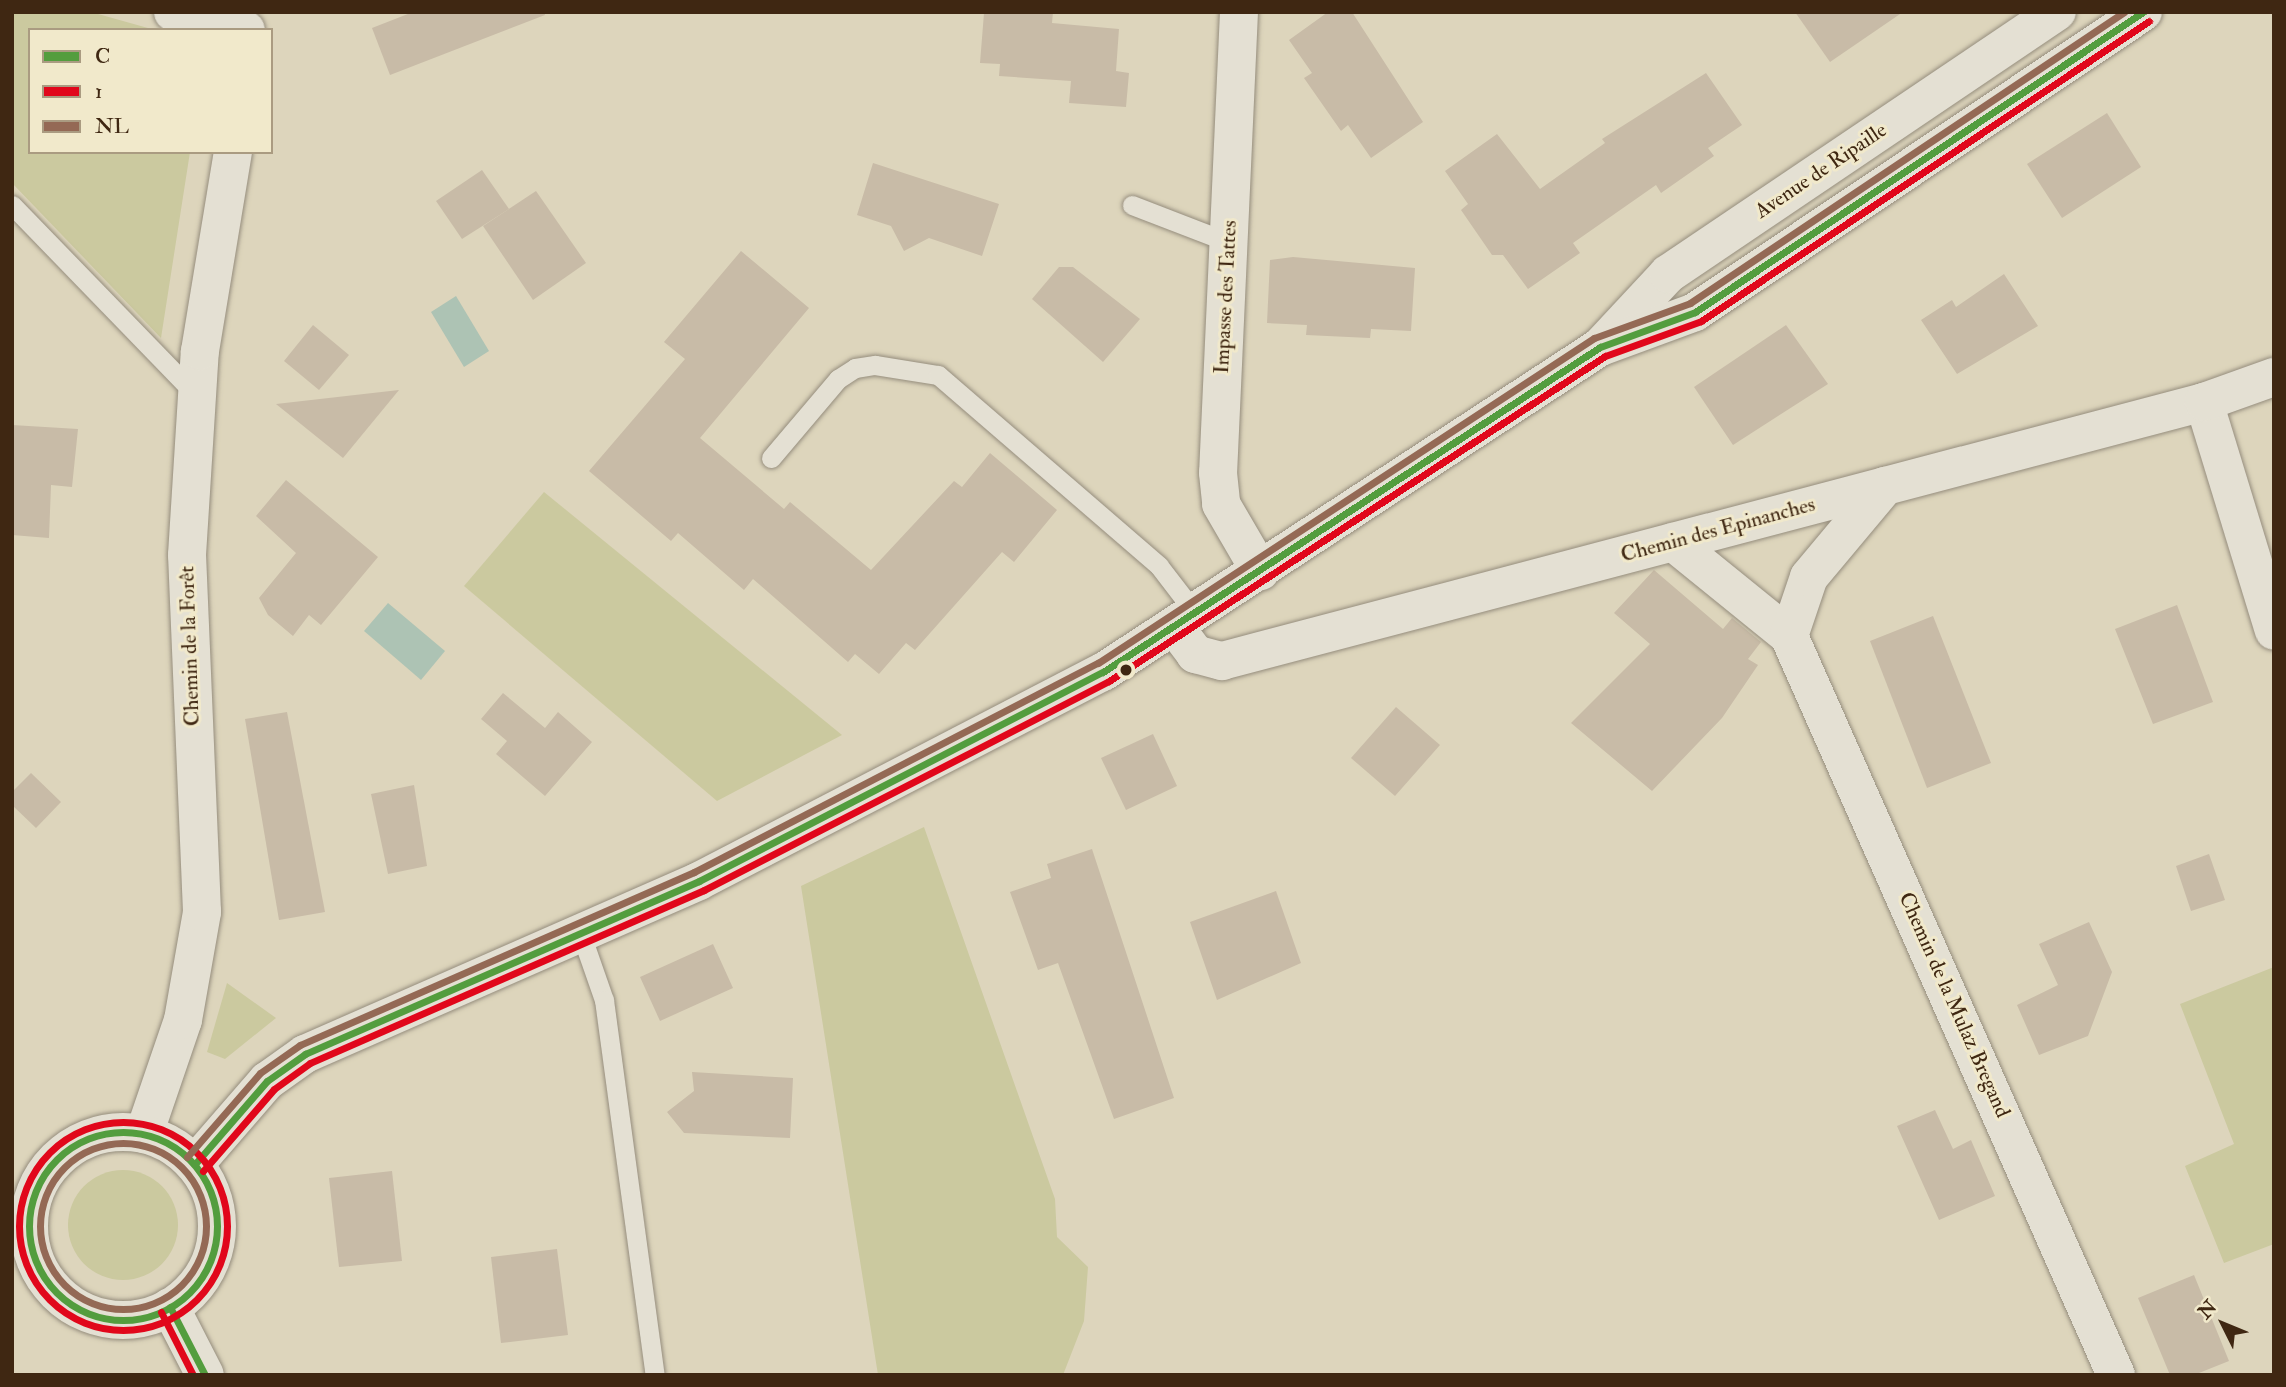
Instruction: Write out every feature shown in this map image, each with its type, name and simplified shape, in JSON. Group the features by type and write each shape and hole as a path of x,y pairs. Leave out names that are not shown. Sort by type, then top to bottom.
{"street":[{"path":"173,12 238,28"},
{"name":"Impasse des Tattes","path":"1239,12 1218,473 1221,504 1260,571"},
{"name":"Avenue de Ripaille","path":"1600,347 1658,282 2057,12"},
{"name":"Avenue de Ripaille","path":"195,1164 249,1099 305,1054 582,934 897,780 1103,673 1600,347 1695,312 2143,12"},
{"name":"Chemin de la Forêt","path":"144,1134 183,1020 202,912 186,594 196,395 233,154"},
{"path":"1832,164 1864,200"},
{"name":"Chemin des Epinanches","path":"1185,620 1195,654 1222,661 2204,402 2274,377"},
{"path":"2204,402 2274,631"},
{"path":"1789,636 1810,577 1885,486"},
{"name":"Chemin de la Mulaz Bregand","path":"1673,542 1789,636 2116,1375"},
{"path":"101,1134 144,1134 170,1143 195,1164 215,1202 215,1246 195,1286 170,1307 120,1320 81,1309 49,1283 21,1231 40,1181 66,1151 101,1134"},
{"path":"170,1307 205,1375"}],"lane":[{"path":"12,205 196,395"},
{"path":"1132,205 1228,242"},
{"path":"771,458 838,379 855,368 875,365 938,375 1159,566 1185,620"},
{"path":"582,934 604,1000 655,1375"}],"shaded area":[{"path":"12,12 91,12 148,28 28,28 28,154 190,154 161,338 12,183"},
{"path":"456,296 489,351 464,367 431,312"},
{"path":"544,492 842,735 717,801 464,586"},
{"path":"388,603 445,651 421,680 364,631"},
{"path":"924,827 1055,1199 1057,1237 1088,1267 1084,1321 1063,1375 878,1375 801,886"},
{"path":"2274,967 2274,1244 2224,1263 2185,1166 2234,1144 2180,1004"},
{"path":"227,983 276,1018 225,1059 207,1052"},
{"path":"123,1170 144,1174 162,1186 174,1204 178,1225 174,1246 162,1264 144,1276 123,1280 102,1276 84,1264 72,1246 68,1225 72,1204 84,1186 102,1174"}],"building":[{"path":"413,12 544,12 545,15 390,75 372,28"},
{"path":"1053,12 1052,23 1119,29 1116,71 1129,73 1126,107 1069,103 1071,81 999,76 1000,64 980,63 984,13"},
{"path":"1328,12 1352,12 1423,122 1371,158 1348,125 1341,131 1304,78 1312,73 1289,40"},
{"path":"1795,12 1903,12 1830,62"},
{"path":"1706,73 1742,125 1708,148 1714,156 1661,193 1656,185 1573,243 1580,253 1528,289 1503,255 1492,255 1461,210 1468,204 1445,171 1497,134 1540,189 1605,143 1602,139"},
{"path":"2107,113 2141,167 2062,218 2027,164"},
{"path":"873,163 999,204 982,256 929,238 904,251 891,226 857,215"},
{"path":"482,170 509,209 462,239 436,201"},
{"path":"536,191 586,263 533,300 483,226"},
{"path":"741,251 809,308 700,438 784,509 790,502 871,570 954,481 962,487 990,453 1057,510 1014,562 1002,552 915,650 906,643 879,674 855,654 848,662 753,579 744,590 678,533 671,541 589,471 685,359 664,342"},
{"path":"1293,257 1415,268 1411,331 1371,329 1370,338 1306,335 1307,325 1267,323 1270,260"},
{"path":"1059,267 1073,267 1140,319 1103,362 1032,299"},
{"path":"2004,274 2038,326 1957,374 1921,320 1952,300 1956,307"},
{"path":"313,325 349,355 319,390 284,361"},
{"path":"1786,325 1828,384 1733,445 1694,387"},
{"path":"399,390 343,458 276,404"},
{"path":"12,425 78,429 72,487 51,485 49,538 12,535"},
{"path":"286,480 378,557 321,625 309,615 293,636 268,615 259,598 296,553 256,516"},
{"path":"1654,570 1723,629 1732,618 1761,642 1748,659 1758,665 1722,718 1652,791 1571,723 1650,644 1614,613"},
{"path":"2177,605 2213,702 2153,724 2115,629"},
{"path":"1933,616 1991,763 1927,788 1870,641"},
{"path":"503,693 545,728 558,712 592,742 545,796 496,754 507,741 481,719"},
{"path":"1396,707 1440,745 1395,796 1351,758"},
{"path":"287,712 325,912 279,920 245,719"},
{"path":"1153,734 1177,786 1126,810 1101,758"},
{"path":"31,773 61,802 36,828 12,805 12,792"},
{"path":"414,785 427,866 388,874 371,794"},
{"path":"1092,849 1174,1098 1114,1119 1058,963 1038,970 1010,892 1051,878 1047,864"},
{"path":"2209,854 2225,900 2191,911 2176,866"},
{"path":"1276,891 1301,963 1217,1000 1190,922"},
{"path":"2089,922 2112,972 2088,1036 2039,1055 2017,1005 2058,985 2039,944"},
{"path":"713,944 733,988 660,1021 640,977"},
{"path":"692,1072 793,1078 790,1138 684,1133 667,1112 694,1091"},
{"path":"1935,1110 1953,1149 1971,1140 1995,1196 1939,1220 1897,1126"},
{"path":"392,1171 402,1261 339,1267 329,1178"},
{"path":"557,1249 568,1335 501,1343 491,1257"},
{"path":"2194,1275 2229,1361 2194,1375 2170,1375 2138,1298"}],"transit line":[{"name":"NL","path":"187,1157 260,1073 300,1045 694,872 1098,663 1594,338 1690,303 2124,12"},
{"name":"C","path":"195,1164 267,1081 305,1054 699,881 1103,672 1600,347 1695,312 2143,12"},
{"name":"1","path":"203,1171 274,1089 310,1063 704,890 1109,681 1605,356 1701,321 2149,21"},
{"name":"1","path":"123,1122 163,1130 181,1139 197,1152 210,1168 219,1186 227,1226 219,1266 210,1284 197,1300 181,1313 163,1322 123,1330 83,1322 65,1313 49,1300 36,1284 27,1266 19,1226 27,1186 36,1168 49,1152 65,1139 83,1130 123,1122"},
{"name":"C","path":"123,1132 159,1139 189,1160 210,1190 217,1226 210,1262 189,1292 159,1313 123,1320 87,1313 57,1292 36,1262 29,1226 36,1190 57,1160 87,1139 123,1132"},
{"name":"NL","path":"123,1143 155,1149 182,1167 200,1194 206,1226 200,1258 182,1285 155,1303 123,1309 91,1303 64,1285 46,1258 40,1226 46,1194 64,1167 91,1149 123,1143"},
{"name":"C","path":"170,1307 205,1375"},
{"name":"1","path":"161,1312 193,1375"}]}
